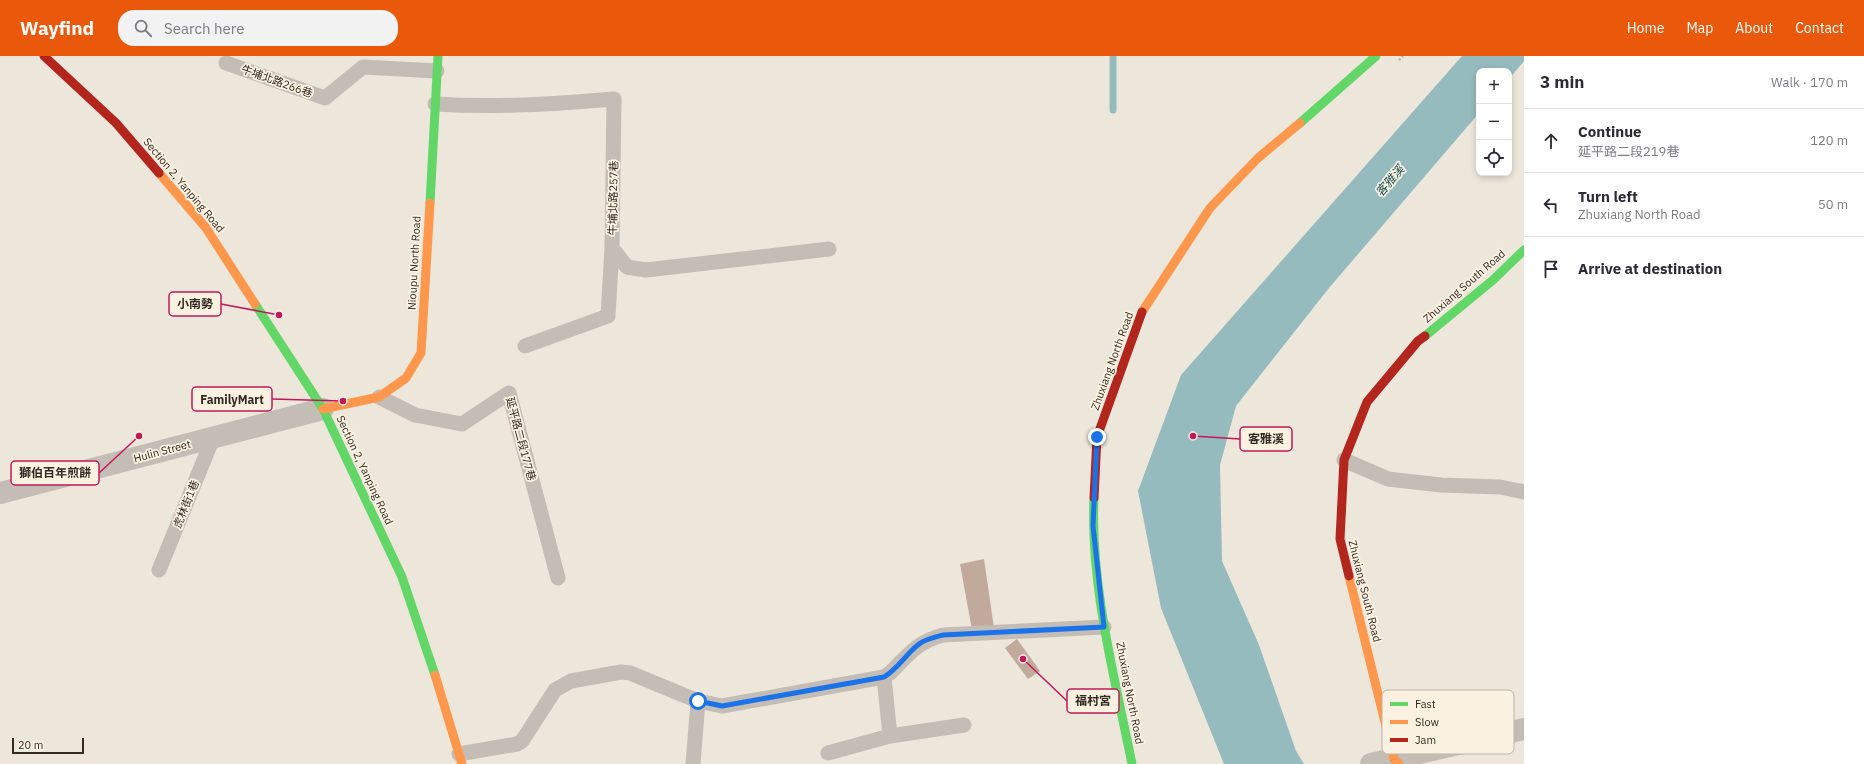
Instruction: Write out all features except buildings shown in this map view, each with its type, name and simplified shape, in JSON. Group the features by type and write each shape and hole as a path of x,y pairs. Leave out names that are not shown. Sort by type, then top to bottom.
{"street":[{"name":"Section 2, Yanping Road","path":"44,56 116,123 206,228 323,409 402,577 443,699 460,759"},
{"name":"Zhuxiang North Road","path":"1132,764 1104,627 1093,526 1097,437 1143,310 1210,208 1258,158 1320,107 1376,56"},
{"name":"Nioupu North Road","path":"323,409 379,398 406,378 421,354 438,63"},
{"name":"Zhuxiang South Road","path":"1382,706 1340,539 1344,460 1367,402 1418,341 1494,280 1524,250"},
{"name":"Hulin Street","path":"0,493 323,409"},
{"path":"1514,732 1524,729"},
{"path":"1371,764 1396,762 1427,754"}],"lane":[{"name":"牛埔北路266巷","path":"226,62 325,98 362,67 438,63"},
{"name":"牛埔北路257巷","path":"435,104 480,106 566,103 614,99 612,248 627,267 646,270 829,249"},
{"path":"525,346 608,316 612,248"},
{"name":"延平路二段177巷","path":"379,398 415,415 462,424 509,392 558,578"},
{"name":"虎林街1巷","path":"159,570 213,438"},
{"path":"1344,460 1388,479 1441,485 1500,487 1524,492"},
{"path":"460,759 517,744 522,741 555,690 571,681 621,672 630,673 698,701 722,706 884,677 890,673 919,644 943,635 1104,627"},
{"path":"884,677 890,736"},
{"path":"693,764 698,701"},
{"path":"828,753 890,736 964,725"}],"path":[{"path":"1397,61 1403,56"}],"water":[{"name":"客雅溪","path":"1462,56 1524,56 1524,61 1512,75 1512,68 1476,68 1476,116 1329,288 1236,406 1220,465 1222,561 1259,645 1296,751 1304,764 1224,764 1161,608 1138,491 1181,375"}],"waterway":[{"path":"1113,56 1113,110"}],"traffic: fast":[{"path":"430,203 438,56"},
{"path":"1300,123 1376,56"},
{"path":"1425,336 1493,280 1524,250"},
{"path":"255,304 323,409 402,577 435,675"},
{"path":"1094,498 1094,531 1100,598 1111,665 1132,764"}],"traffic: slow":[{"path":"1142,312 1210,208 1258,158 1300,123"},
{"path":"159,173 206,228 255,304"},
{"path":"323,409 379,397 406,378 421,353 430,203"},
{"path":"1349,576 1382,710"},
{"path":"435,675 462,764"},
{"path":"1393,754 1394,759 1399,764"}],"traffic: jam":[{"path":"44,56 116,123 159,173"},
{"path":"1094,498 1097,437 1142,312"},
{"path":"1349,576 1340,539 1344,460 1367,402 1418,341 1425,336"}],"place":[{"name":"小南勢","path":"279,315"},
{"name":"FamilyMart","path":"343,401"},
{"name":"獅伯百年煎餅","path":"139,436"},
{"name":"客雅溪","path":"1193,436"},
{"name":"福村宮","path":"1023,659"}],"route":[{"path":"698,701 722,706 884,677 890,673 919,644 943,635 1104,627 1093,526 1097,437"}]}
